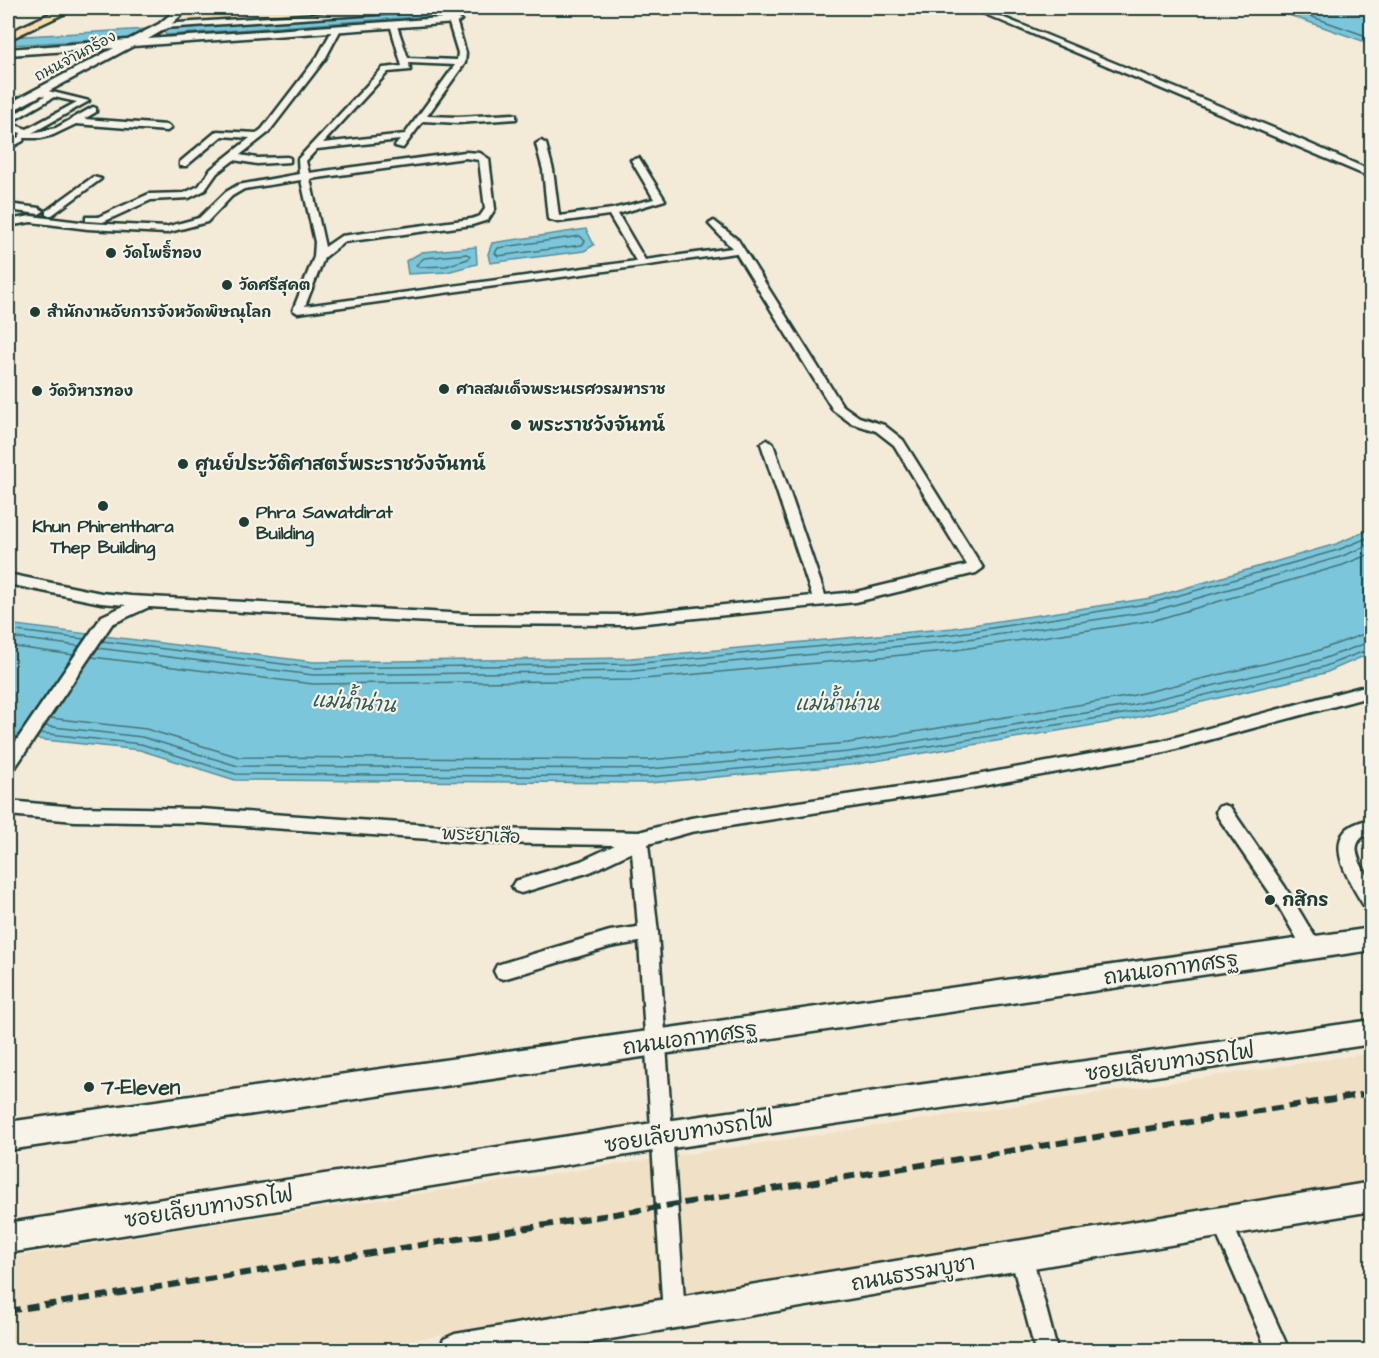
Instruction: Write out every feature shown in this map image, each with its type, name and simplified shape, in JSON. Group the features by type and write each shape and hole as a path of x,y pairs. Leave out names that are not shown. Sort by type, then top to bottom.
{"main road":[{"path":"10,32 45,8"},
{"path":"10,32 70,8"}],"street":[{"name":"ถนนจ่านกร้อง","path":"8,109 163,26 184,8"},
{"path":"163,26 439,8"},
{"path":"975,8 1275,132 1371,175"},
{"path":"8,52 393,26 454,18 462,53 461,63 400,146"},
{"path":"393,26 407,68 386,70 301,161 320,242 319,256 298,309 739,250"},
{"path":"8,207 99,220 149,197 186,196 202,188 214,171 259,136 322,57 337,29"},
{"path":"405,60 461,63"},
{"path":"8,126 28,132 85,101 40,92"},
{"path":"8,121 54,94"},
{"path":"8,131 41,137 93,110"},
{"path":"421,118 458,120 513,117"},
{"path":"73,121 167,128"},
{"path":"183,164 220,134 259,136"},
{"path":"314,147 407,136"},
{"path":"8,146 20,139"},
{"path":"541,144 548,170 553,218 612,212 660,200 636,160"},
{"path":"8,223 31,219 88,226 166,230 203,220 229,194 241,187 465,155 477,155 484,159 490,209 484,218 472,222 341,239 319,256"},
{"path":"233,157 257,161 287,160"},
{"path":"50,213 96,179"},
{"path":"612,212 642,263"},
{"path":"8,579 101,598 147,602 468,619 626,620 856,597 976,568 899,443 880,428 855,420 837,407 739,250 714,224"},
{"path":"767,444 820,600"},
{"path":"101,598 107,620"},
{"path":"8,765 107,620 147,602"},
{"path":"521,886 584,867 617,853 639,839 691,825 960,784 1161,747 1371,690"},
{"name":"พระยาเสือ","path":"8,808 52,812 201,816 486,836 639,839"},
{"path":"1224,812 1279,892 1312,948"},
{"path":"1371,825 1352,834 1347,844 1351,863 1371,904"},
{"path":"639,839 649,933 659,1136 674,1314"},
{"path":"502,971 610,939 649,933"},
{"name":"ถนนเอกาทศรฐ","path":"8,1136 1371,939"},
{"name":"ซอยเลียบทางรถไฟ","path":"8,1238 659,1136 1371,1032"},
{"name":"ถนนธรรมบูชา","path":"455,1350 1371,1196"},
{"path":"1221,1221 1278,1350"},
{"path":"1021,1254 1046,1350"}],"shaded area":[{"path":"193,8 310,8 309,14 178,23"},
{"path":"1371,1053 1371,1183 351,1350 8,1350 8,1258 203,1226"}],"water":[{"path":"1269,8 1351,8 1371,14 1371,44"},
{"path":"439,9 437,12 442,15 166,35 164,32 168,29"},
{"path":"149,29 132,38 8,45 8,37"},
{"path":"586,229 594,245 584,251 490,263 488,254 492,243"},
{"path":"476,247 477,264 447,272 408,274 406,261 422,252"},
{"name":"แม่น้ำน่าน","path":"1371,529 1371,653 1325,673 1130,719 851,765 650,783 235,780 140,750 8,736 8,624 314,662 631,658 953,628 1151,598 1336,544"}],"railway":[{"path":"8,1311 1372,1093"}],"place":[{"name":"วัดโพธิ์ทอง","path":"111,253"},
{"name":"วัดศรีสุคต","path":"227,285"},
{"name":"สำนักงานอัยการจังหวัดพิษณุโลก","path":"35,312"},
{"name":"ศาลสมเด็จพระนเรศวรมหาราช","path":"444,389"},
{"name":"วัดวิหารทอง","path":"37,391"},
{"name":"พระราชวังจันทน์","path":"516,425"},
{"name":"ศูนย์ประวัติศาสตร์พระราชวังจันทน์","path":"183,464"},
{"name":"Khun Phirenthara Thep Building","path":"103,506"},
{"name":"Phra Sawatdirat Building","path":"244,522"},
{"name":"กสิกร","path":"1270,900"},
{"name":"7-Eleven","path":"89,1087"}]}
